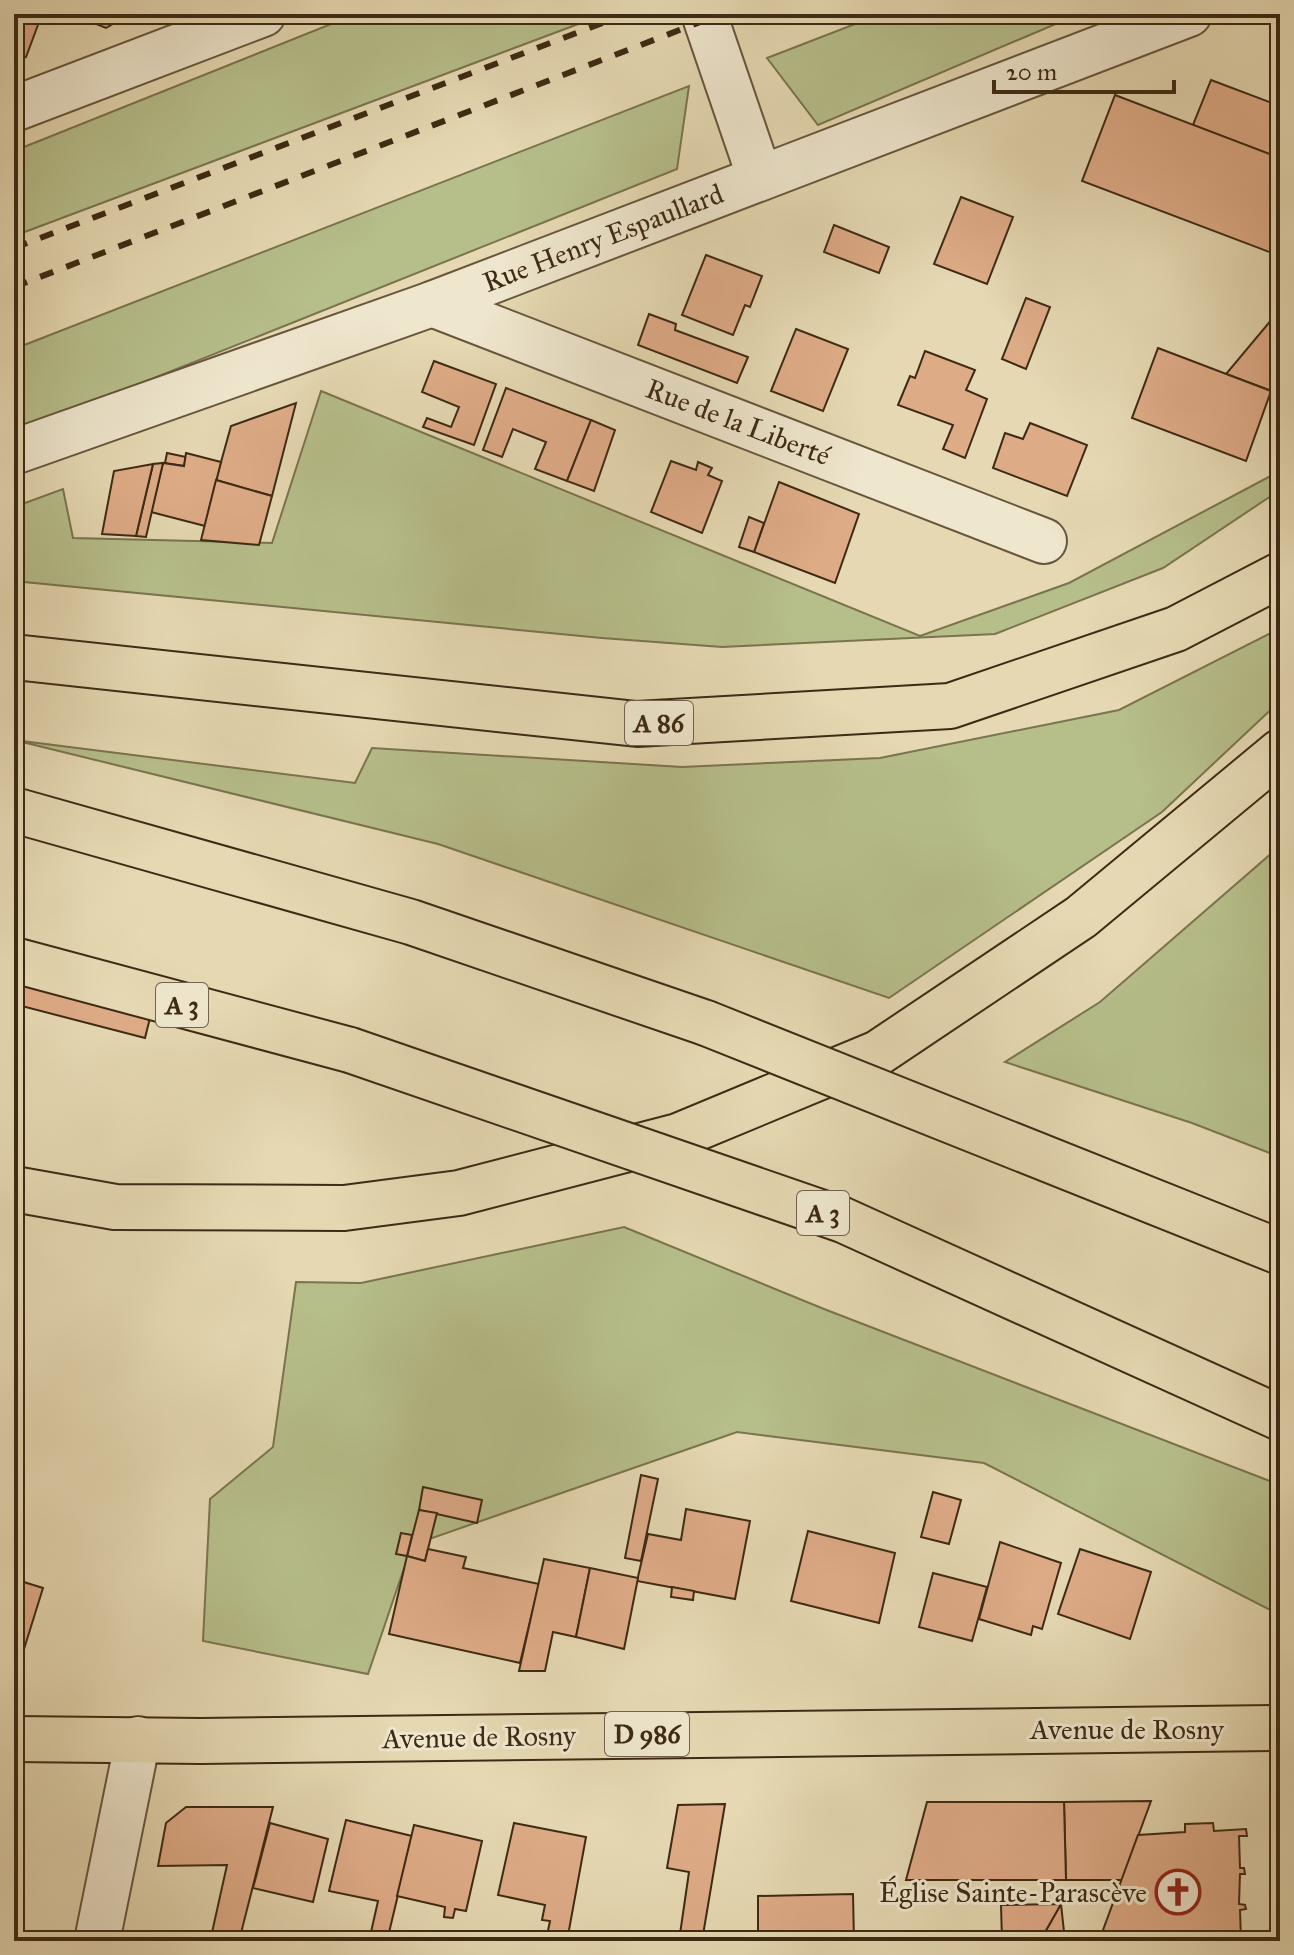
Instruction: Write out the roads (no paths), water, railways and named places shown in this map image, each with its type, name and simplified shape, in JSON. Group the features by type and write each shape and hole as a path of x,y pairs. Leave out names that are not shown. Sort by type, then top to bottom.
{"main road":[{"name":"A 86","path":"14,657 637,724 950,706 1176,629 1280,575"},
{"path":"14,1189 115,1207 344,1208 459,1193 678,1136 878,1053 1081,917 1280,752"},
{"path":"14,810 411,922 706,1023 1280,1252"},
{"name":"A 3","path":"14,960 350,1050 843,1220 1280,1418"},
{"name":"Avenue de Rosny","path":"14,1739 201,1741 1280,1728"}],"street":[{"path":"14,109 263,14"},
{"path":"704,14 760,178"},
{"name":"Rue Henry Espaullard","path":"14,452 432,304 1189,14"},
{"name":"Rue de la Liberté","path":"432,304 1044,541"},
{"path":"97,1941 138,1739"}],"railway":[{"path":"14,248 626,14"},
{"path":"14,287 721,14"}],"place":[{"name":"Église Sainte-Parascève","path":"1178,1892"}]}
